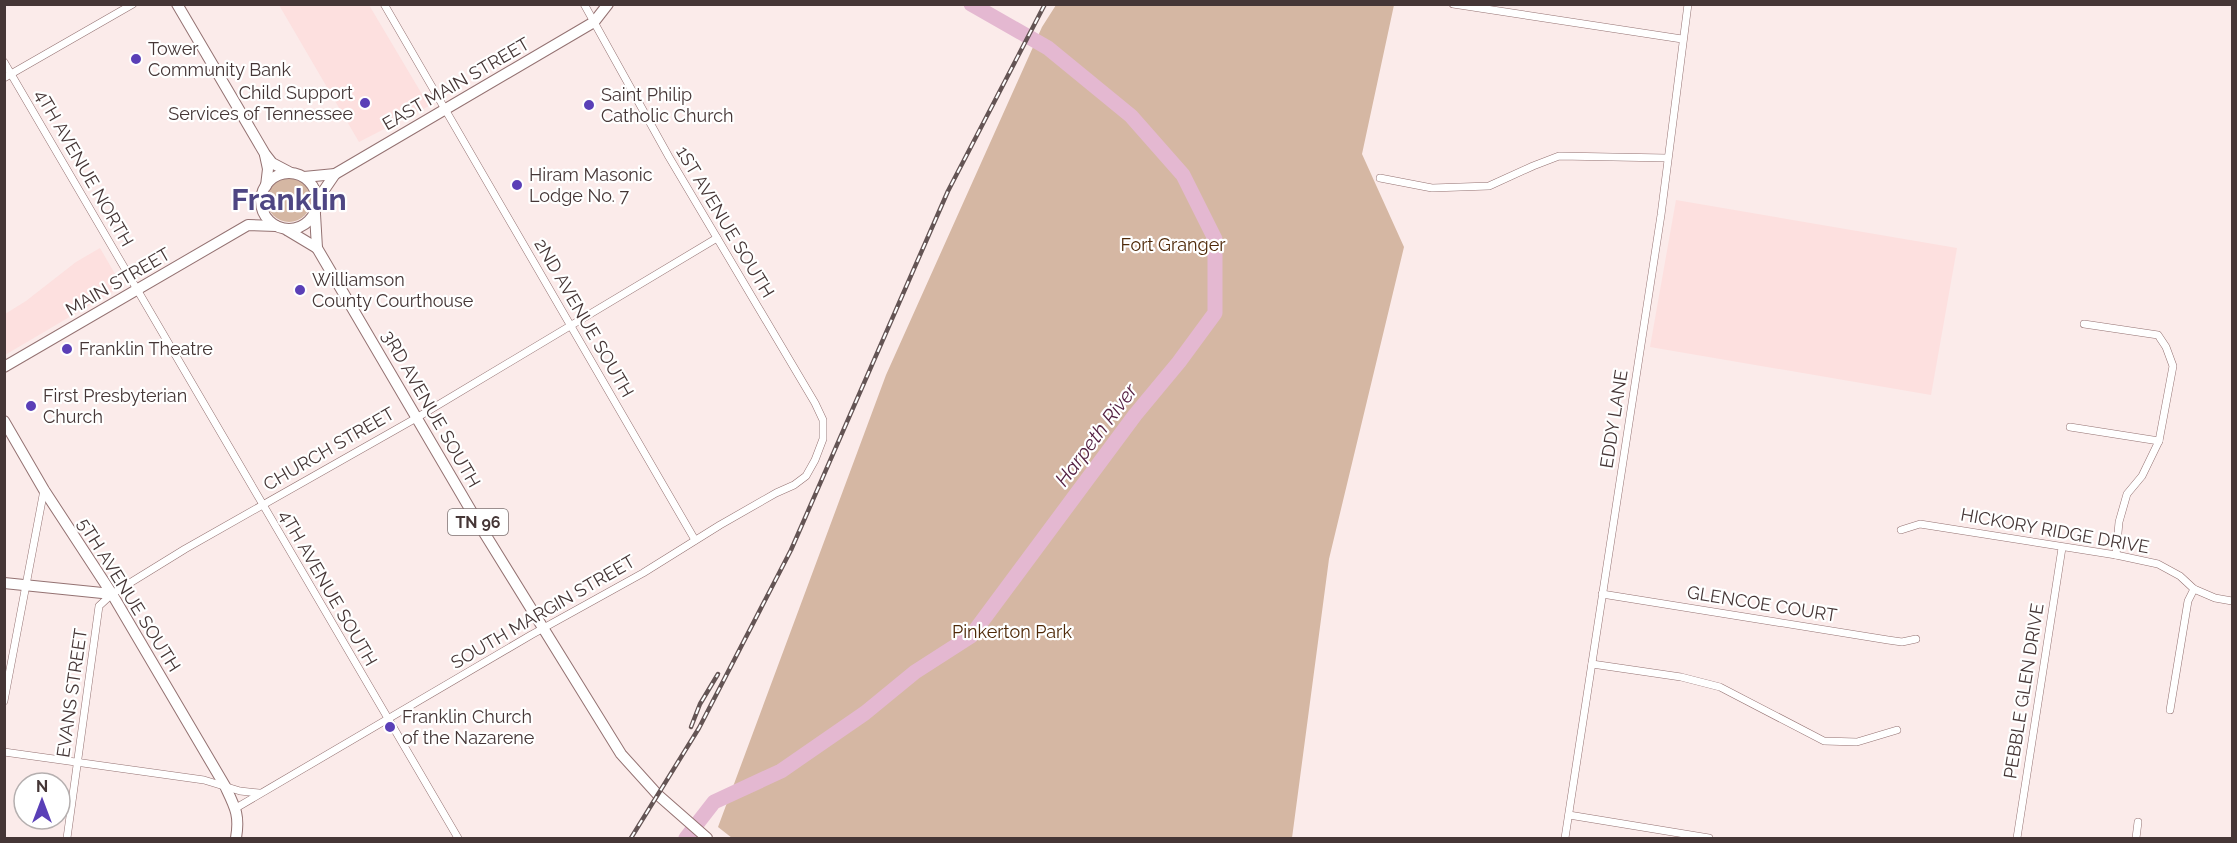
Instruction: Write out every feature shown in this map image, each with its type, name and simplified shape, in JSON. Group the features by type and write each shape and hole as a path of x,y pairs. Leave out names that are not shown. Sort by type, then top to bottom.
{"main road":[{"path":"177,4 265,154 272,163 304,177 314,187 318,199 315,214 301,227 291,229 248,225 266,186 268,169 265,154"},
{"path":"594,22 608,4"},
{"name":"EAST MAIN STREET","path":"304,177 334,174 594,22"},
{"path":"266,186 277,176 291,173"},
{"name":"EAST MAIN STREET","path":"318,199 334,174"},
{"path":"261,201 267,218 279,227"},
{"name":"3RD AVENUE SOUTH","path":"315,214 317,248"},
{"name":"MAIN STREET","path":"4,367 248,225"},
{"name":"3RD AVENUE SOUTH","path":"279,227 302,237 317,248 480,526 621,754 660,798 707,838"},
{"name":"5TH AVENUE SOUTH","path":"4,421 44,490 112,594 236,808"},
{"path":"4,583 112,594"},
{"path":"236,808 238,820 236,838"}],"street":[{"path":"8,76 133,4"},
{"name":"2ND AVENUE SOUTH","path":"384,4 695,540"},
{"name":"1ST AVENUE SOUTH","path":"584,4 669,157 815,403 823,420 823,439"},
{"path":"1453,4 1682,39"},
{"name":"EDDY LANE","path":"1565,838 1659,223 1688,4"},
{"name":"4TH AVENUE NORTH","path":"4,62 8,76 138,289"},
{"path":"1380,178 1432,188 1489,186 1559,156 1667,158"},
{"name":"CHURCH STREET","path":"112,594 185,549 418,417 717,238"},
{"name":"4TH AVENUE SOUTH","path":"138,289 262,506 458,838"},
{"path":"2084,324 2158,335 2166,347 2173,366 2159,441 2142,476 2127,494 2119,522 2116,555"},
{"path":"2070,427 2159,441"},
{"name":"SOUTH MARGIN STREET","path":"236,808 387,718 642,573 776,493 794,485 806,476 823,439"},
{"path":"4,701 44,490"},
{"name":"HICKORY RIDGE DRIVE","path":"1901,530 1920,524 2116,555 2158,564 2180,576 2194,589 2215,598 2232,601"},
{"name":"PEBBLE GLEN DRIVE","path":"2017,838 2062,548"},
{"path":"2170,710 2188,601 2194,589"},
{"name":"EVANS STREET","path":"67,838 99,606 112,594"},
{"name":"GLENCOE COURT","path":"1602,594 1888,640 1902,642 1916,639"},
{"path":"1592,664 1681,676 1720,687 1824,741 1857,742 1897,730"},
{"path":"4,752 204,780 259,794"},
{"path":"1569,815 1709,838"},
{"path":"2136,838 2138,822"}],"shaded area":[{"path":"279,5 369,5 429,106 359,142"},
{"path":"1676,200 1957,248 1931,395 1650,347"},
{"path":"100,248 122,286 5,355 5,314 26,301 76,262"}],"green space":[{"path":"1056,5 1394,5 1362,154 1404,247 1329,559 1292,838 732,838 718,827 886,375 1042,27"},
{"path":"289,178 304,185 311,200 304,215 289,222 274,215 267,200 274,185"}],"waterway":[{"name":"Harpeth River","path":"686,838 714,802 781,771 865,713 915,672 971,636 1135,415 1179,362 1215,313 1215,239 1183,175 1131,116 1048,48 971,4"}],"railway":[{"path":"631,838 699,728 791,550 948,191 1045,4"},
{"path":"691,727 700,704 718,674"}],"place":[{"name":"Tower Community Bank","path":"136,59"},
{"name":"Child Support Services of Tennessee","path":"365,103"},
{"name":"Saint Philip Catholic Church","path":"589,105"},
{"name":"Hiram Masonic Lodge No. 7","path":"517,185"},
{"name":"Williamson County Courthouse","path":"300,290"},
{"name":"Franklin Theatre","path":"67,349"},
{"name":"First Presbyterian Church","path":"31,406"},
{"name":"Franklin Church of the Nazarene","path":"390,727"}],"district":[{"name":"Franklin","path":"289,200"}],"park label":[{"name":"Fort Granger","path":"1173,245"},
{"name":"Pinkerton Park","path":"1012,632"}]}
